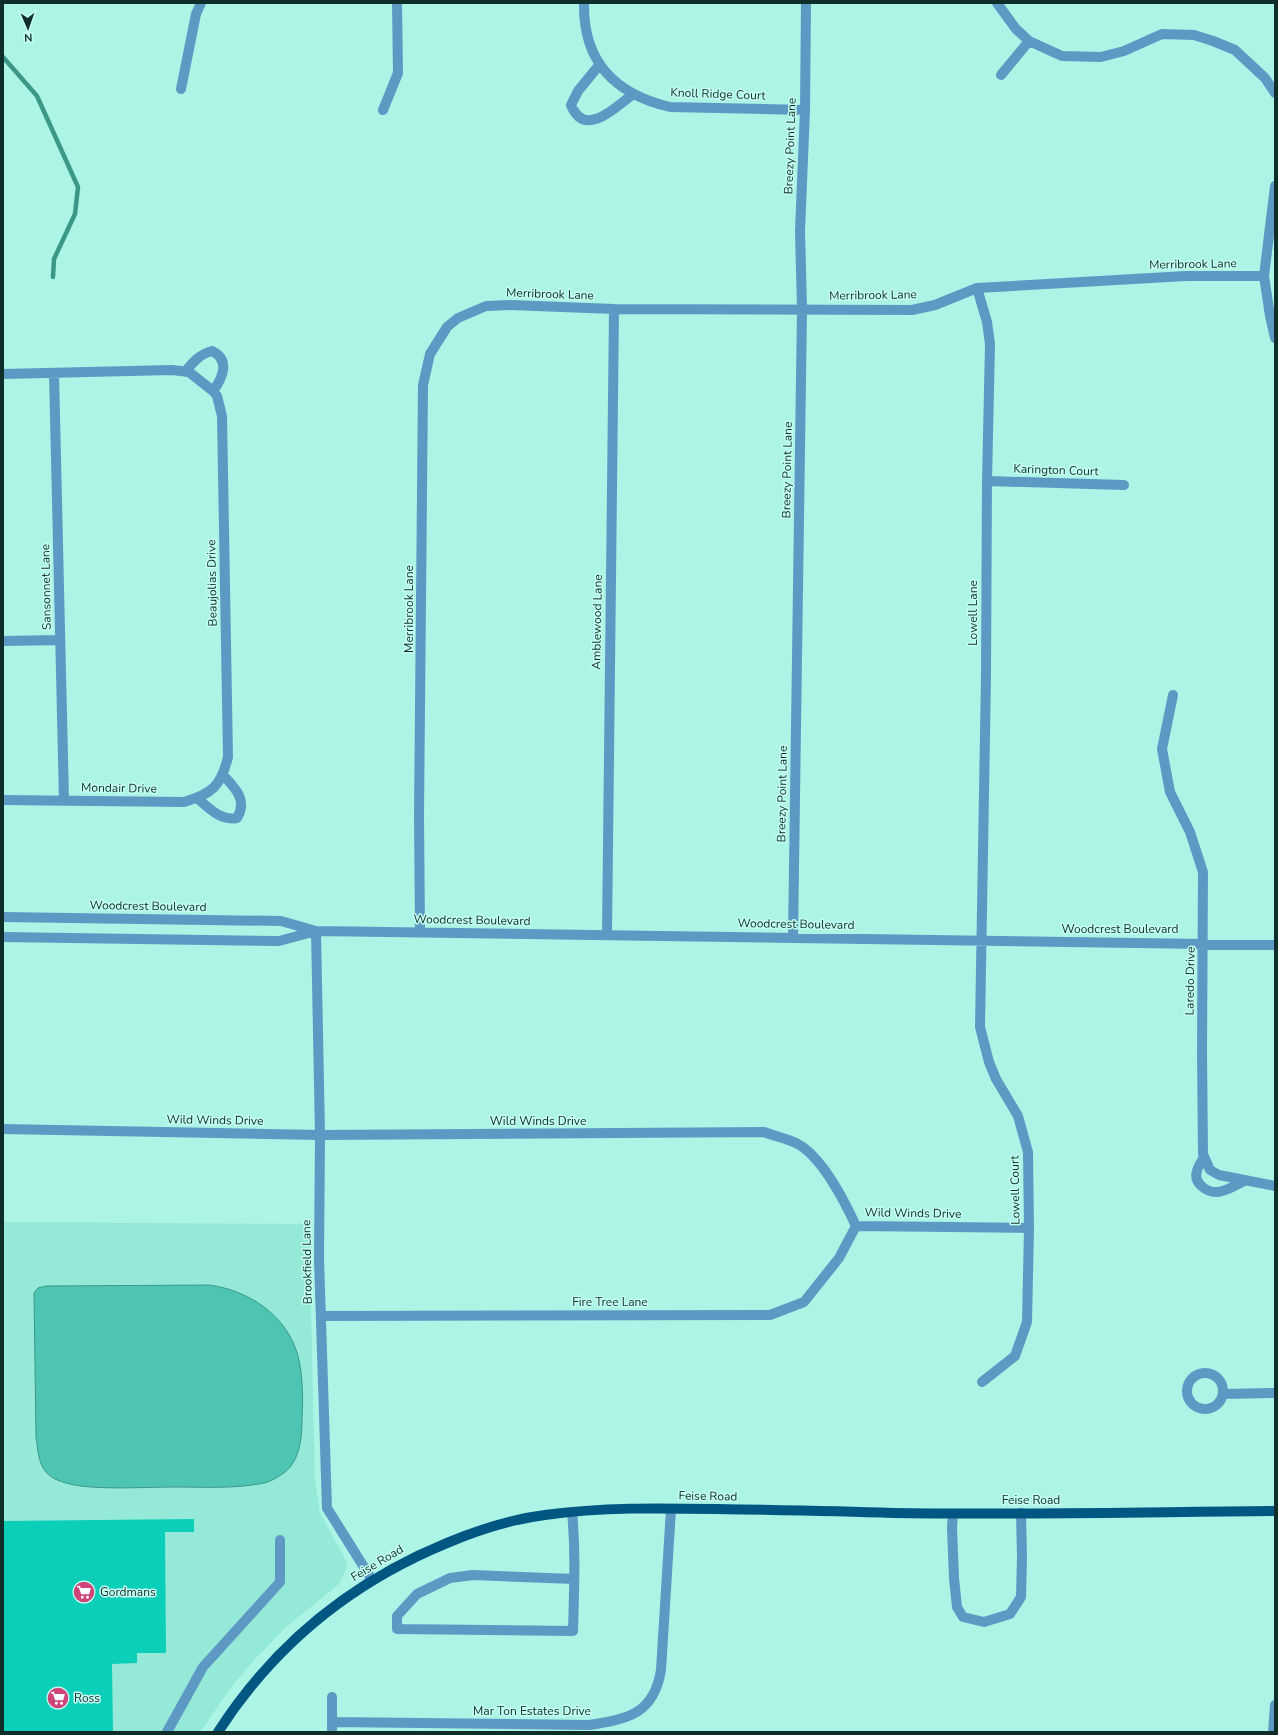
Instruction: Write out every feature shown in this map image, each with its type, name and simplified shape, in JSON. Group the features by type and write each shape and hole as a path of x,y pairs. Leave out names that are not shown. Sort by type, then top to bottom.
{"main road":[{"name":"Feise Road","path":"218,1732 256,1680 282,1651 306,1629 372,1580 412,1557 467,1534 502,1524 543,1515 619,1508 953,1514 1275,1511"}],"street":[{"path":"181,89 196,14 201,3"},
{"path":"383,110 398,73 397,3"},
{"name":"Knoll Ridge Court","path":"584,3 586,33 600,64 622,88 633,94 651,102 670,107 805,110"},
{"name":"Breezy Point Lane","path":"793,937 802,309 800,230 805,110 806,3"},
{"path":"997,3 1016,29 1029,41 1062,56 1101,57 1124,51 1162,34 1194,35 1235,50 1265,78 1275,93"},
{"path":"1001,74 1029,41"},
{"path":"600,64 578,90 571,105 574,113 584,120 594,121 633,94"},
{"path":"1275,186 1264,276 1275,338"},
{"name":"Merribrook Lane","path":"420,932 419,815 423,385 430,354 447,327 458,318 486,306 510,305 614,309 912,310 935,305 977,288 1186,276 1264,276"},
{"name":"Lowell Lane","path":"977,288 987,322 990,344 981,941"},
{"name":"Amblewood Lane","path":"607,935 614,309"},
{"path":"185,372 195,360 202,355 212,351 218,354 222,359 223,368 221,380 213,392"},
{"name":"Beaujolias Drive","path":"3,374 172,370 189,372 217,396 222,416 228,757 223,775"},
{"name":"Sansonnet Lane","path":"54,373 64,801"},
{"name":"Karington Court","path":"987,481 1124,485"},
{"path":"3,641 60,640"},
{"name":"Laredo Drive","path":"1173,695 1162,749 1170,792 1190,832 1204,872 1202,1054 1204,1157 1196,1172 1198,1181 1204,1189 1217,1192 1232,1188 1244,1181"},
{"path":"197,798 216,814 229,819 237,818 241,811 241,802 237,790 223,775"},
{"name":"Mondair Drive","path":"3,800 184,802 197,798 213,790 223,775"},
{"name":"Woodcrest Boulevard","path":"3,917 281,921 316,931 1275,945"},
{"name":"Woodcrest Boulevard","path":"3,937 279,941 316,931"},
{"name":"Brookfield Lane","path":"316,931 320,1135 320,1316 327,1508 372,1580"},
{"name":"Lowell Court","path":"981,941 980,1027 989,1062 996,1079 1018,1116 1028,1152 1029,1228 1027,1322 1015,1356 982,1382"},
{"name":"Wild Winds Drive","path":"3,1129 320,1135 764,1132 797,1144 815,1159 842,1196 856,1226 1029,1228"},
{"path":"1204,1157 1210,1170 1219,1175 1275,1186"},
{"name":"Fire Tree Lane","path":"320,1316 770,1315 804,1302 839,1258 856,1226"},
{"path":"1223,1394 1275,1393"},
{"name":"Mar Ton Estates Drive","path":"332,1727 589,1725 619,1720 634,1714 654,1694 659,1682 671,1509"},
{"path":"572,1512 575,1554 573,1631 397,1628 397,1616 417,1594 450,1578 473,1575 574,1579"},
{"path":"953,1514 952,1528 954,1578 957,1607 963,1617 984,1622 1010,1614 1021,1597 1022,1513"},
{"path":"167,1732 203,1666 280,1582 280,1540"},
{"path":"332,1697 332,1727"},
{"path":"1273,1732 1275,1705"}],"shaded area":[{"path":"3,1222 309,1224 315,1481 320,1513 346,1561 347,1567 339,1584 285,1628 256,1658 232,1686 200,1732 3,1732"},
{"path":"209,1285 238,1292 264,1307 285,1328 293,1341 300,1364 302,1379 302,1426 301,1441 297,1455 290,1467 272,1480 253,1485 231,1487 91,1487 67,1483 50,1476 41,1464 36,1437 34,1293 38,1288 46,1286"}],"building":[{"name":"Gordmans","path":"194,1519 194,1532 165,1532 166,1653 137,1653 137,1663 112,1664 113,1732 3,1732 3,1521"}],"waterway":[{"path":"3,57 37,96 78,187 75,214 54,259 53,277"}],"place":[{"name":"Gordmans","path":"84,1592"},
{"name":"Ross","path":"58,1698"}]}
